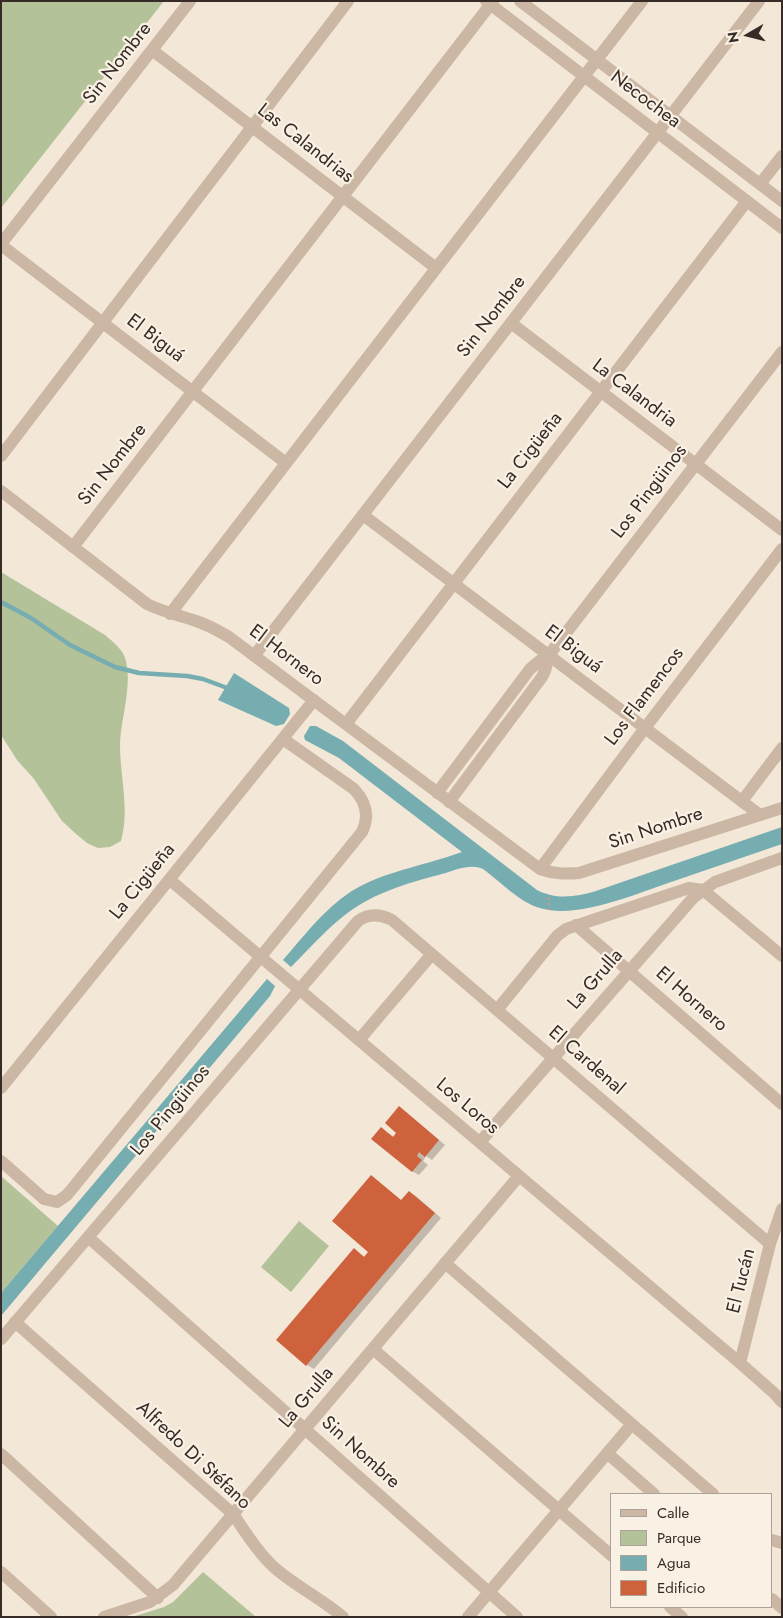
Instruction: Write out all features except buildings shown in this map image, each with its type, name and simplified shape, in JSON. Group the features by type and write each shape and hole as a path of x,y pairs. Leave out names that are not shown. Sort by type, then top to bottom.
{"street":[{"name":"Sin Nombre","path":"1,245 190,1"},
{"path":"1,456 348,1"},
{"name":"Necochea","path":"520,1 782,201"},
{"path":"170,614 642,1"},
{"name":"Sin Nombre","path":"254,656 759,1"},
{"name":"Sin Nombre","path":"73,547 343,197 490,2"},
{"name":"Necochea","path":"490,2 782,228"},
{"name":"Las Calandrias","path":"152,50 436,268"},
{"path":"760,184 782,156"},
{"name":"La Cigüeña","path":"346,724 747,201"},
{"name":"El Biguá","path":"1,245 286,463"},
{"name":"La Calandria","path":"511,324 782,530"},
{"name":"Los Pingüinos","path":"437,793 530,669 549,655 782,352"},
{"name":"El Hornero","path":"1,491 147,604 170,614 196,621 229,637 540,869"},
{"name":"El Biguá","path":"363,515 760,815"},
{"name":"Los Flamencos","path":"540,869 782,548"},
{"name":"Los Pingüinos","path":"449,802 542,677 549,655"},
{"name":"La Cigüeña","path":"1,1088 314,700"},
{"name":"Los Pingüinos","path":"1,1161 44,1199 57,1202 67,1196 362,832 367,817 366,809 364,801 354,789 283,739"},
{"path":"742,801 782,748"},
{"name":"Sin Nombre","path":"540,869 552,873 579,873 782,808"},
{"path":"703,890 722,880 782,858"},
{"name":"Los Loros","path":"170,880 740,1363 782,1402"},
{"path":"496,1010 557,936 566,929 685,889 703,890 782,956"},
{"name":"La Grulla","path":"480,1142 684,906 703,890"},
{"name":"Los Pingüinos","path":"1,1339 358,921 374,914"},
{"name":"El Cardenal","path":"374,914 392,920 770,1244"},
{"name":"El Hornero","path":"576,925 782,1104"},
{"path":"359,1040 432,954"},
{"name":"La Grulla","path":"104,1617 158,1598 173,1585 519,1176"},
{"name":"El Tucán","path":"740,1363 770,1244 782,1209"},
{"name":"Sin Nombre","path":"88,1237 517,1617"},
{"path":"445,1263 712,1493"},
{"name":"Alfredo Di Stéfano","path":"15,1322 233,1514 252,1543 275,1568 300,1587 325,1602 343,1617"},
{"path":"373,1349 610,1554"},
{"path":"468,1617 632,1424"},
{"path":"608,1453 653,1493"},
{"path":"1,1454 158,1598"},
{"path":"1,1572 51,1617"},
{"path":"671,1608 682,1617"}],"path":[{"path":"548,910 549,895"}],"green space":[{"path":"1,1 164,1 1,208"},
{"path":"1,572 105,635 125,657 128,682 120,757 125,817 121,841 110,847 98,848 87,843 62,821 1,735"},
{"path":"1,1176 58,1226 1,1293"},
{"path":"299,1221 329,1246 291,1292 261,1267"},
{"path":"203,1572 256,1617 132,1617 164,1607 173,1602"}],"water":[{"path":"234,673 289,708 290,714 284,724 276,726 218,700"},
{"path":"310,726 316,726 343,741 537,890 551,895 574,896 596,891 782,827 782,844 609,903 572,910 555,911 540,908 517,896 483,869 468,867 458,869 396,888 363,903 336,922 291,967 283,960 317,921 346,895 357,888 395,872 462,852 339,758 305,740 304,736"},
{"path":"267,979 275,986 270,996 1,1316 1,1293"}],"waterway":[{"path":"1,602 31,618 70,645 115,667 139,673 203,679 230,689"}]}
